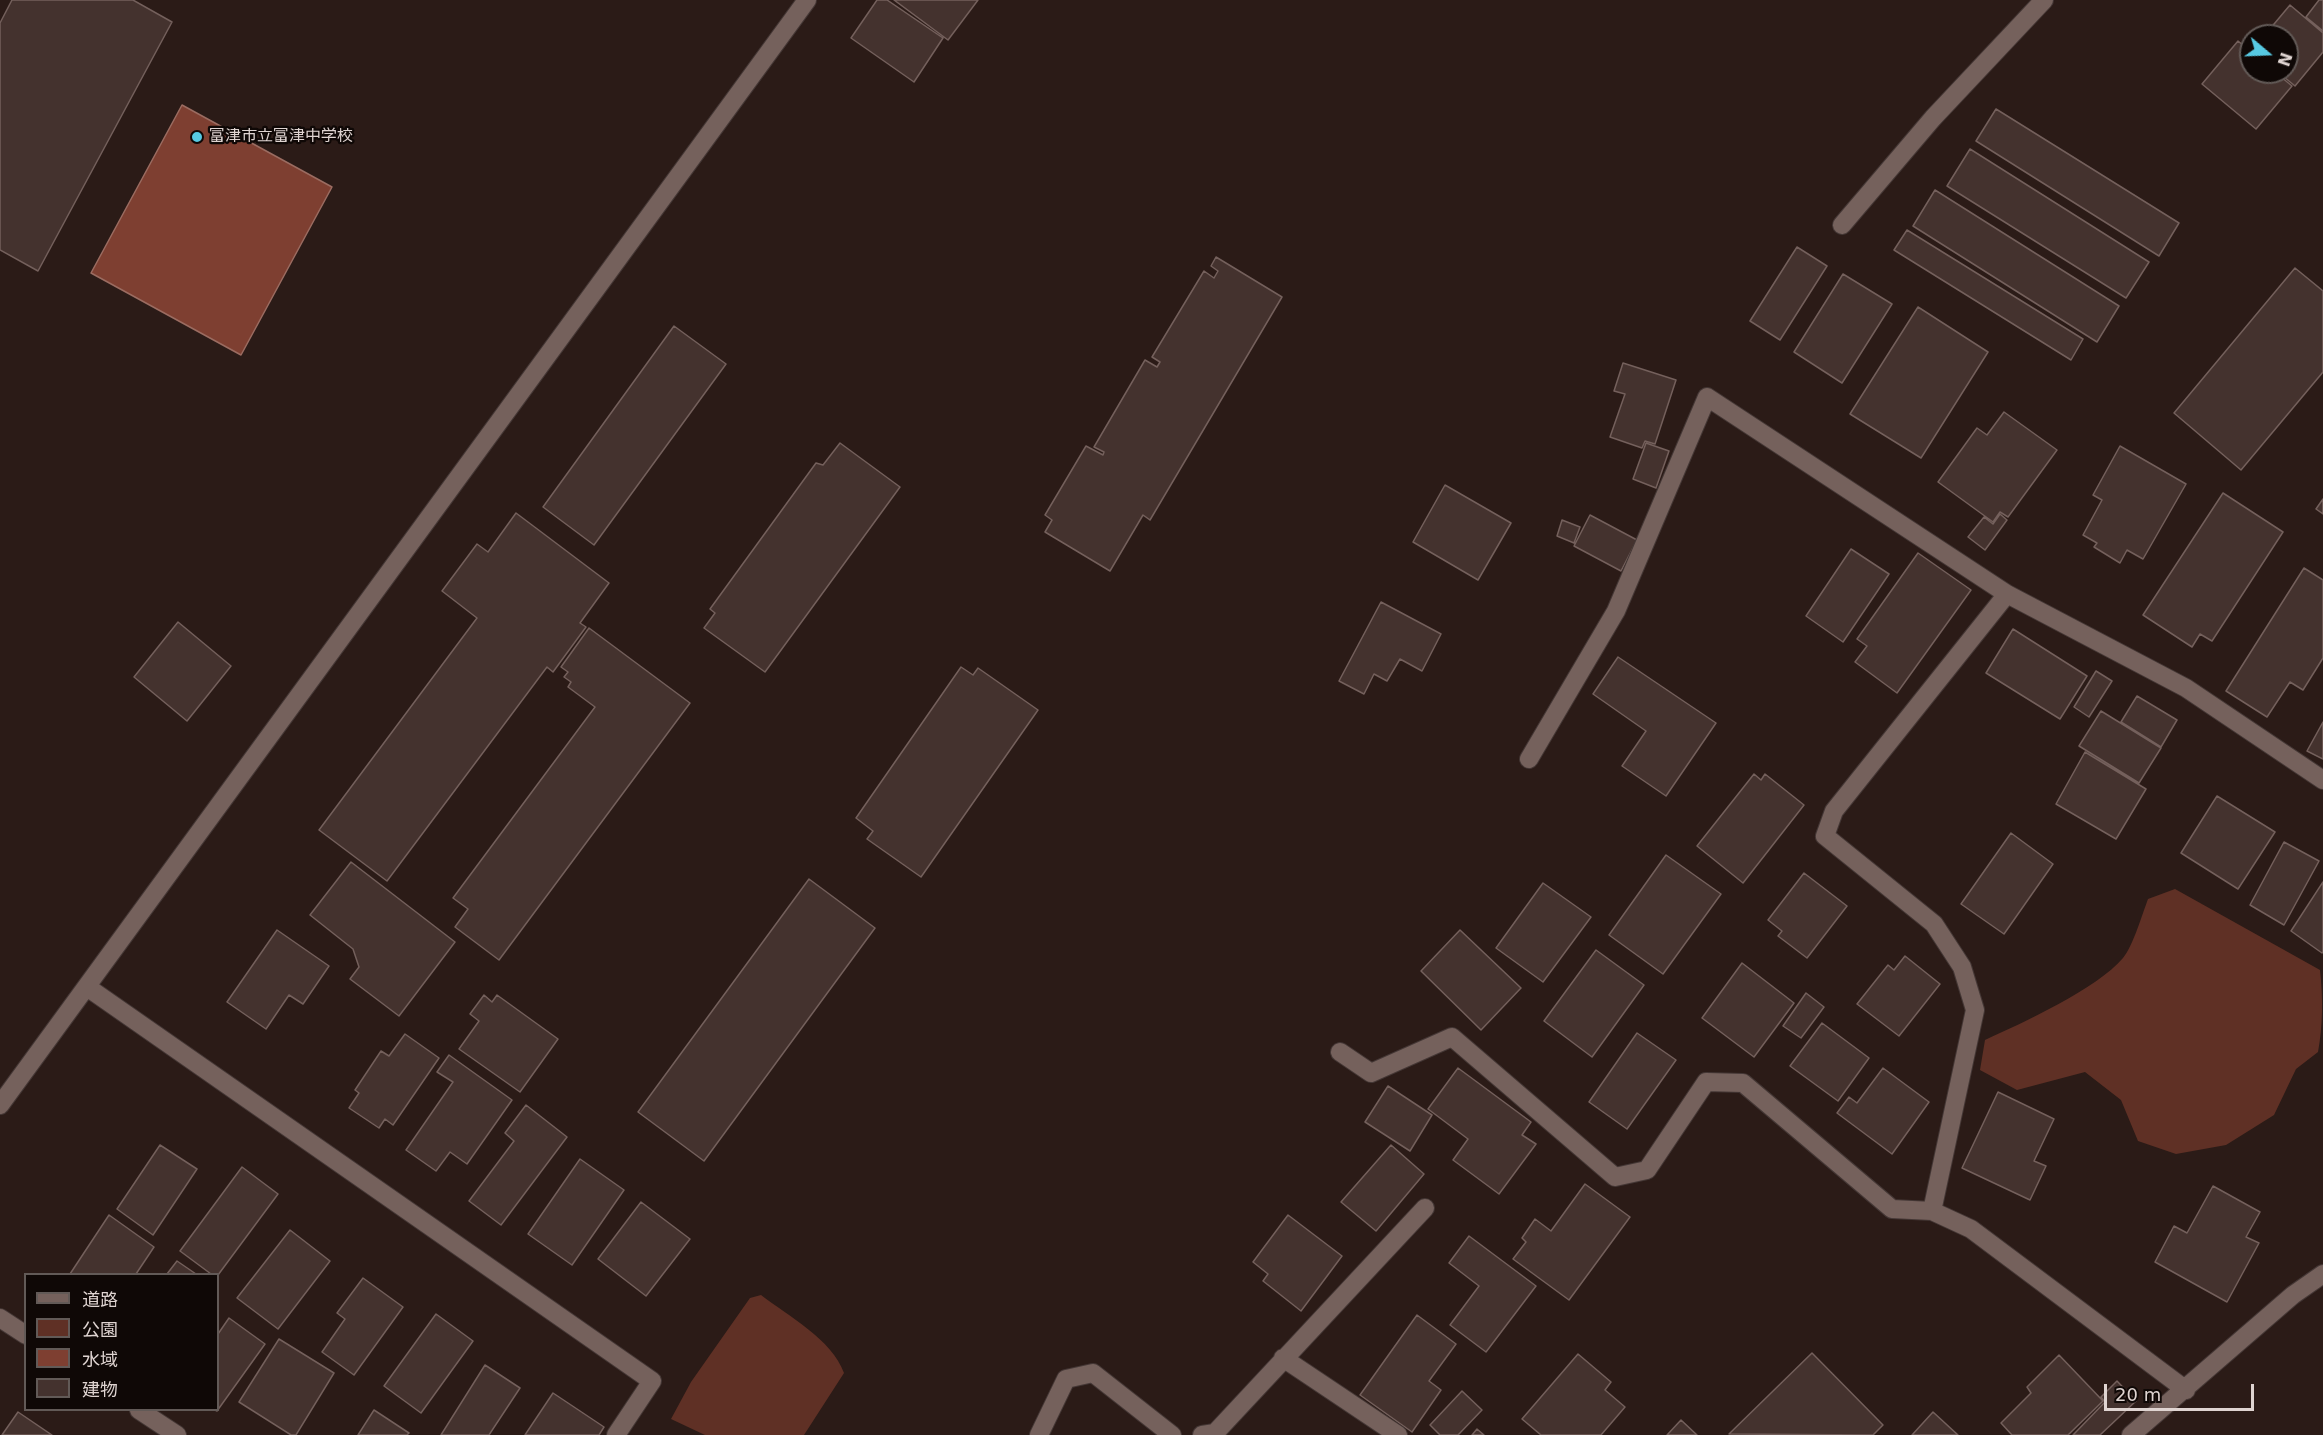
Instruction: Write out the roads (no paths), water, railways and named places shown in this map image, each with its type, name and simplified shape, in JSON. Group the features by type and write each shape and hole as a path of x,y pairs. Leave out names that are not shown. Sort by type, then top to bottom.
{"street":[{"path":"0,1105 807,0"},
{"path":"1842,225 1932,118 2044,0"},
{"path":"1529,759 1616,611 1707,397 2007,594 2186,688 2323,780"},
{"path":"1932,1210 1975,1010 1962,967 1934,924 1825,836 1834,811 2007,594"},
{"path":"87,987 652,1381 616,1435"},
{"path":"1340,1052 1371,1072 1452,1037 1615,1177 1647,1170 1706,1082 1743,1083 1892,1209 1932,1210 1971,1229 2186,1390"},
{"path":"1202,1435 1215,1433 1425,1208"},
{"path":"2131,1435 2186,1390 2293,1295 2323,1274"},
{"path":"0,1318 24,1334"},
{"path":"1283,1358 1398,1435"},
{"path":"1039,1435 1066,1379 1093,1372 1172,1435"},
{"path":"141,1411 177,1435"}],"water":[{"path":"182,105 332,187 241,355 91,273"}],"place":[{"name":"富津市立富津中学校","path":"197,137"}]}
